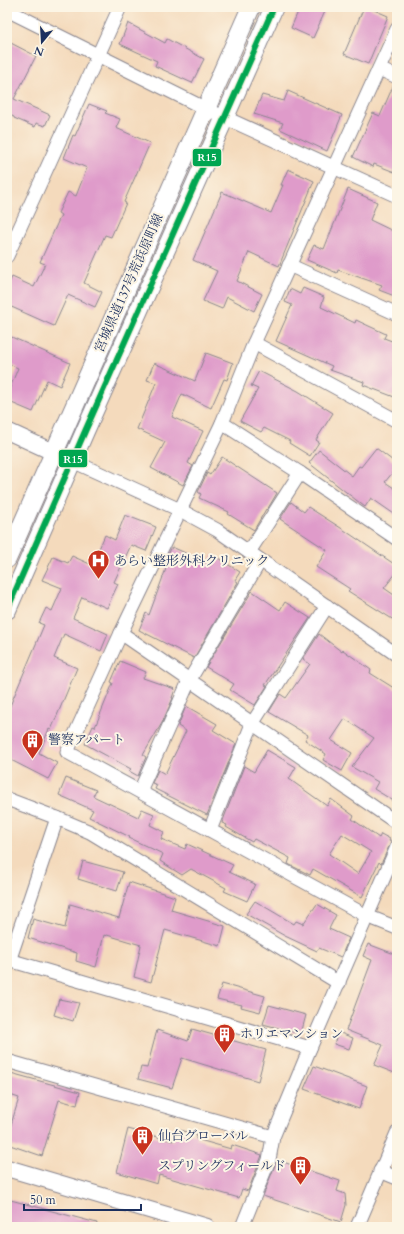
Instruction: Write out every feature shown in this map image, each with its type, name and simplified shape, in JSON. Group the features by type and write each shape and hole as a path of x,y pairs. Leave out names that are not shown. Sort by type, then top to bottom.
{"main road":[{"name":"宮城県道137号荒浜原町線","path":"7,559 251,7"},
{"name":"宮城県道137号荒浜原町線","path":"7,610 72,460 274,7"}],"street":[{"path":"7,256 120,7"},
{"path":"7,10 206,109 397,196"},
{"path":"397,29 254,343 222,423 121,634 67,752 367,916 397,928"},
{"path":"379,69 397,77"},
{"path":"289,265 397,314"},
{"path":"254,343 397,421"},
{"path":"222,423 300,473 397,539"},
{"path":"7,431 180,510 217,530 397,655"},
{"path":"249,552 300,473"},
{"path":"140,792 189,681 260,561"},
{"path":"210,830 252,724 327,606"},
{"path":"121,634 397,823"},
{"path":"7,799 90,832 339,983"},
{"path":"57,818 8,964 310,1048"},
{"path":"242,1227 269,1160 273,1137 397,847"},
{"path":"7,1061 273,1137"},
{"path":"357,1227 397,1133"},
{"path":"7,1168 207,1227"},
{"path":"380,1171 397,1178"}],"shaded area":[{"path":"7,716 51,734 63,741 59,752 7,729"}],"building":[{"path":"300,7 327,7 313,38 291,28"},
{"path":"364,7 388,16 368,64 344,54"},
{"path":"128,23 165,43 167,39 204,59 192,83 155,66 157,61 120,44"},
{"path":"7,41 36,56 14,99 50,115 45,126 36,123 35,127 14,118 7,113"},
{"path":"394,84 397,85 397,173 374,164 373,167 353,157 373,113 380,116"},
{"path":"288,91 342,115 327,151 280,129 283,123 254,114 262,95 284,101"},
{"path":"89,104 107,111 105,113 120,119 116,128 150,143 124,202 126,203 111,237 105,235 84,283 102,292 95,307 68,295 54,326 7,305 7,287 12,277 34,287 45,264 40,262 61,215 58,213 68,192 76,196 87,168 64,158 73,135 75,136"},
{"path":"288,169 314,181 279,266 249,252 237,281 262,294 254,311 227,297 222,309 203,301 217,271 193,260 222,192 271,213"},
{"path":"348,189 377,202 370,220 397,233 397,297 379,290 382,285 338,270 337,273 307,260 314,245 324,249"},
{"path":"303,288 324,297 321,307 355,323 356,320 386,334 384,338 397,343 397,398 363,385 364,382 330,370 332,366 276,341 292,305 285,302 290,289 300,294"},
{"path":"7,335 70,363 60,386 47,380 33,412 7,401 7,395 18,368 7,363"},
{"path":"206,353 233,363 227,380 224,379 211,408 182,394 172,417 203,431 188,463 193,466 183,485 151,468 165,442 137,429 156,383 147,380 154,363 195,381"},
{"path":"259,371 298,391 333,413 316,440 319,442 310,456 289,443 290,441 264,428 261,432 240,421 258,389 251,386"},
{"path":"376,448 397,464 397,467 385,482 397,490 397,516 371,498 365,507 309,463 319,450 352,476"},
{"path":"222,457 277,493 254,530 228,514 229,512 199,498 201,494 198,492 207,473 210,475"},
{"path":"291,502 304,512 308,507 397,566 397,572 384,588 397,597 397,622 348,591 350,589 316,567 327,550 280,519"},
{"path":"125,515 156,527 146,551 131,545 114,582 118,584 107,608 82,597 73,618 108,634 101,651 64,634 54,658 77,668 51,730 49,729 39,753 57,763 48,779 7,758 7,713 44,625 39,623 46,608 52,611 62,588 42,580 53,557 68,563 72,556 92,565 105,535 115,540"},
{"path":"172,547 208,563 213,555 240,572 235,580 238,582 194,658 139,630 146,613 149,615 167,566 163,564"},
{"path":"252,591 280,610 285,602 310,618 265,685 267,686 255,705 230,690 234,684 206,667"},
{"path":"319,634 342,652 343,650 371,670 370,673 397,690 397,803 374,789 378,782 352,767 374,738 345,719 331,740 352,753 342,771 323,760 326,754 305,740 308,735 269,712 280,694 286,698 310,664 303,659"},
{"path":"120,661 146,672 143,678 175,689 173,698 162,723 143,755 146,757 138,776 129,771 131,769 85,744 93,726 95,727 113,683 111,682"},
{"path":"186,706 217,724 213,730 236,744 207,815 155,789 157,785 152,783 158,770 165,774 186,731 178,726"},
{"path":"267,750 296,767 289,779 327,806 331,799 354,816 352,819 379,838 381,834 390,839 389,841 391,842 381,864 379,862 362,897 313,869 310,875 288,864 290,858 254,839 252,842 226,827 227,825 222,823 244,766 254,772","holes":["342,834 371,852 358,874 329,854"]},
{"path":"66,778 96,790 93,796 138,817 142,809 154,814 150,825 164,832 161,839 185,849 187,844 233,865 229,872 255,884 247,901 224,891 226,888 191,869 182,875 160,861 163,854 89,817 93,810 59,795"},
{"path":"83,861 123,872 117,891 78,879"},
{"path":"129,882 175,897 171,910 225,926 220,946 165,930 151,982 134,977 141,945 104,935 96,967 76,961 77,953 28,938 33,919 65,928 70,904 119,918"},
{"path":"255,901 294,924 296,921 303,924 317,904 336,915 329,929 349,938 341,957 319,948 317,951 285,936 246,914"},
{"path":"368,944 397,955 397,1074 374,1065 383,1045 346,1030 372,960 363,956"},
{"path":"222,984 265,996 260,1012 241,1007 242,1005 217,999"},
{"path":"59,999 79,1003 73,1021 54,1015"},
{"path":"269,1005 306,1015 301,1034 263,1024"},
{"path":"192,1029 266,1050 258,1081 182,1058 172,1088 138,1079 141,1067 147,1068 157,1030 188,1041"},
{"path":"338,1032 353,1038 349,1049 334,1044"},
{"path":"314,1066 367,1086 359,1109 304,1089"},
{"path":"7,1072 80,1092 77,1105 59,1100 42,1156 7,1144 7,1138 19,1098 7,1094"},
{"path":"128,1129 173,1141 176,1129 197,1135 196,1139 231,1149 232,1145 262,1155 248,1191 242,1189 239,1198 159,1175 157,1184 117,1172"},
{"name":"スプリングフィールド","path":"277,1160 340,1181 337,1191 345,1194 346,1205 341,1222 263,1196"},
{"path":"7,1199 97,1223 96,1227 7,1227"}],"transit line":[{"name":"R15","path":"7,610 274,7"}],"place":[{"name":"あらい整形外科クリニック","path":"98,580"},
{"name":"警察アパート","path":"32,760"},
{"name":"ホリエマンション","path":"225,1054"},
{"name":"仙台グローバル","path":"143,1156"},
{"name":"スプリングフィールド","path":"301,1186"}]}
